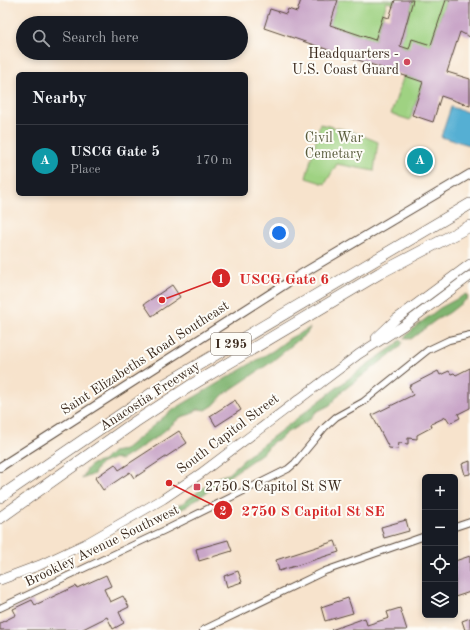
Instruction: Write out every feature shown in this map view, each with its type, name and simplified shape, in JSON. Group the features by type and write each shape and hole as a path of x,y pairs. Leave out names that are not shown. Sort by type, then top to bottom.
{"highway":[{"name":"Anacostia Freeway","path":"0,497 164,385 470,204"},
{"name":"Anacostia Freeway","path":"0,518 135,422 190,386 392,266 470,226"}],"main road":[{"name":"Saint Elizabeths Road Southeast","path":"0,467 292,280 470,174"},
{"path":"359,354 396,319 470,264"},
{"path":"359,354 402,326 470,276"},
{"name":"South Capitol Street","path":"0,580 81,546 152,506 200,474 359,354"}],"street":[{"name":"Brookley Avenue Southwest","path":"0,608 165,530 288,469 295,463 325,426 336,417 363,402 428,350 449,340 470,335"},
{"path":"458,526 470,522"},
{"path":"203,630 325,570 422,537"}],"green space":[{"path":"338,0 395,0 394,4 387,2 375,40 330,25"},
{"path":"413,0 446,0 428,55 400,46"},
{"path":"404,75 423,82 410,120 391,114"},
{"name":"Civil War Cemetary","path":"320,124 351,131 378,142 374,171 337,164 325,184 306,178"},
{"path":"466,294 468,298 449,313 436,320 411,339 404,338 415,327 440,308"},
{"path":"310,328 307,333 270,363 223,395 214,405 206,410 198,409 191,414 181,417 158,436 126,457 121,460 115,458 101,464 98,466 94,474 82,479 87,469 92,464 103,461 112,452 124,450 171,411 274,350 290,338"},
{"path":"400,340 403,342 400,347 341,392 330,405 316,412 309,420 286,433 279,440 274,441 264,452 184,508 170,512 167,511 183,503 218,477 228,474 249,455 365,366 396,345"}],"water":[{"path":"451,107 470,113 470,145 441,137"}],"building":[{"name":"Headquarters - U.S. Coast Guard","path":"301,0 338,0 330,25 375,40 383,16 389,18 395,0 413,0 400,46 409,49 412,39 431,45 446,0 470,0 470,37 460,32 447,72 470,79 470,106 441,96 433,122 412,115 423,82 264,28 270,9 286,14 288,9 297,12"},
{"path":"415,150 430,155 424,171 410,166"},
{"path":"172,285 180,297 152,316 144,304"},
{"path":"470,368 470,408 458,414 460,418 450,423 446,417 431,424 432,427 417,435 417,439 408,438 408,444 399,443 398,449 389,448 372,415 413,395 409,386 438,371 440,375 449,371 451,374 454,373 456,375"},
{"path":"235,400 241,410 216,426 210,416"},
{"path":"179,431 187,443 134,478 130,472 103,490 95,478 115,464 119,470"},
{"path":"470,461 470,474 465,475 462,464"},
{"path":"406,520 409,531 384,538 381,527"},
{"path":"228,540 232,551 199,561 196,549"},
{"path":"335,541 339,552 279,571 276,560"},
{"path":"470,556 470,592 458,596 458,582 458,560"},
{"path":"238,571 242,582 227,587 224,576"},
{"path":"106,575 111,586 104,589 110,602 123,596 129,607 119,612 124,623 113,629 107,617 81,630 0,630 0,623 16,615 13,609 32,600 35,605 76,586 77,588"},
{"path":"348,598 353,613 325,621 321,607"},
{"path":"400,608 407,630 331,630 365,618 367,625 389,618 387,612"},
{"path":"470,618 470,630 465,630 462,621"}],"place":[{"name":"Headquarters - U.S. Coast Guard","path":"407,62"},
{"name":"USCG Gate 5","path":"420,161"},
{"name":"USCG Gate 6","path":"162,300"},
{"name":"2750 S Capitol St SE","path":"169,483"},
{"name":"2750 S Capitol St SW","path":"197,487"}]}
